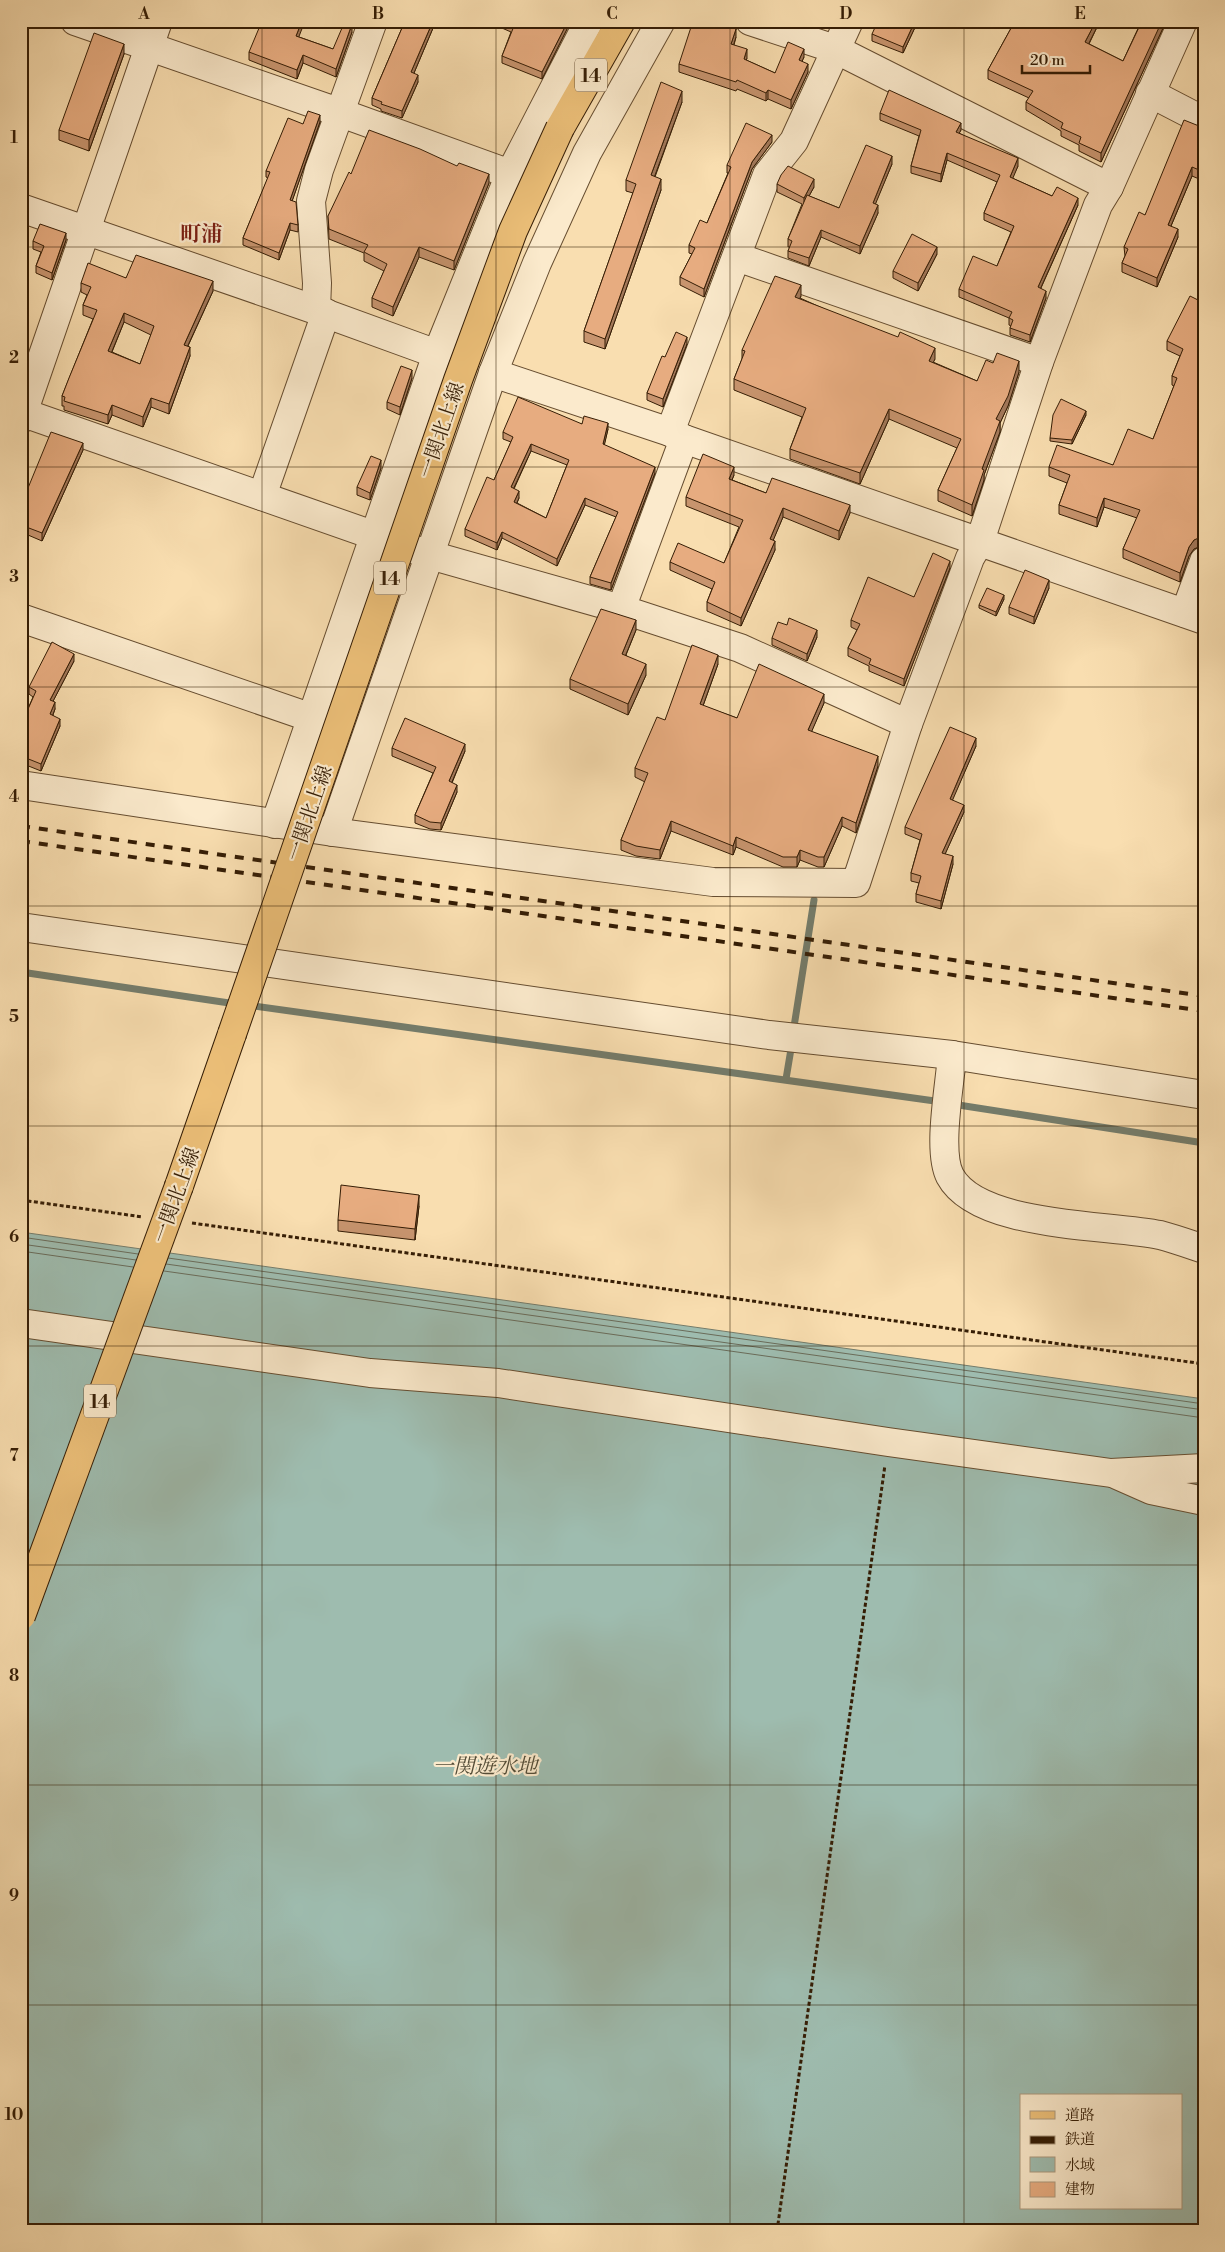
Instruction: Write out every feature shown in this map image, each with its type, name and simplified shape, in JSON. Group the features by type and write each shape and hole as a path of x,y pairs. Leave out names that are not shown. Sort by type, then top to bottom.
{"main road":[{"name":"一関北上線","path":"21,1616 179,1186 458,380 513,231 560,128 621,21"}],"street":[{"path":"74,21 341,112 510,174"},
{"path":"158,21 22,415 430,555 621,609 740,648 908,724"},
{"path":"262,496 321,312 311,200 319,170 373,21"},
{"path":"275,824 437,354 510,174 589,21"},
{"path":"333,832 493,372 537,263 587,153 662,21"},
{"path":"750,21 835,49 1109,187"},
{"path":"621,609 736,258 767,175 794,141 849,21"},
{"path":"21,786 275,824 713,882 856,883 908,724 970,558 980,541 1039,362 1098,204 1109,187 1183,21"},
{"path":"1150,93 1204,120"},
{"path":"21,208 437,354"},
{"path":"736,258 1039,362"},
{"path":"493,372 1195,616 1204,561"},
{"path":"21,618 312,718"},
{"path":"21,927 818,1040 951,1068 1204,1095"},
{"path":"951,1068 945,1157 950,1176 962,1192 976,1202 1025,1217 1160,1235 1204,1248"},
{"path":"21,1323 370,1373 498,1383 888,1442 1112,1473 1204,1468"},
{"path":"1112,1473 1152,1490 1204,1501"}],"path":[{"path":"323,1241 1204,1364"},
{"path":"777,2231 888,1442"}],"water":[{"name":"一関遊水地","path":"21,1232 1204,1399 1204,2231 21,2231"}],"building":[{"path":"262,21 302,21 296,36 333,49 345,21 352,24 336,69 303,55 297,70 249,52"},
{"path":"405,21 433,21 411,72 418,75 402,111 381,104 382,102 372,98"},
{"path":"503,21 568,21 542,72 502,56 514,26"},
{"path":"693,21 712,21 736,29 731,44 747,49 744,59 775,73 788,42 804,49 799,60 808,64 791,100 768,90 766,93 737,80 736,82 679,64"},
{"path":"878,21 915,21 903,47 872,34"},
{"path":"1015,21 1096,21 1085,42 1123,61 1142,21 1162,21 1101,153 1079,143 1081,137 1061,128 1063,123 1026,102 1033,91 988,70"},
{"path":"94,33 124,44 89,140 59,130"},
{"path":"661,82 682,91 651,175 661,179 605,339 584,331 636,184 626,180"},
{"path":"889,90 961,123 956,132 1018,158 1010,177 1052,196 1057,187 1078,198 1038,287 1046,291 1030,335 1010,328 1013,320 1009,318 1012,312 959,289 973,256 997,266 1014,226 984,213 1000,175 947,153 941,174 911,166 921,130 880,113"},
{"path":"308,111 320,115 290,200 296,202 298,225 290,223 279,253 243,238 270,172 266,171 288,118 303,124"},
{"path":"1184,120 1204,128 1204,172 1192,167 1168,225 1178,229 1157,278 1122,263 1128,249 1124,247 1139,212 1145,215"},
{"path":"746,123 772,135 752,162 704,289 680,277 695,248 689,245 700,220 707,223 731,167 727,165"},
{"path":"369,130 420,149 457,166 459,163 489,174 454,261 419,247 393,307 372,298 387,264 364,252 368,245 329,229 328,216 349,172 351,174"},
{"path":"866,145 892,156 873,203 878,205 860,246 821,230 809,258 788,251 792,241 788,239 807,195 839,208"},
{"path":"788,166 814,179 804,198 777,184"},
{"path":"40,224 66,233 52,273 36,266 44,246 33,241"},
{"path":"912,234 937,247 918,283 893,271"},
{"path":"136,255 213,281 184,345 190,347 169,404 151,398 143,417 112,405 108,415 64,401 65,397 62,396 97,310 83,305 91,287 81,283 88,263 126,278","holes":["124,313 154,326 140,364 108,351"]},
{"path":"775,276 801,285 795,297 898,337 900,332 935,348 929,361 977,381 986,360 993,363 997,353 1019,361 1008,396 996,419 1000,421 982,469 984,470 972,505 938,490 961,439 889,409 860,473 790,449 806,408 734,379 745,351 742,350"},
{"path":"1190,296 1204,303 1204,531 1201,537 1194,540 1189,547 1180,573 1123,549 1140,510 1104,498 1097,518 1059,505 1070,475 1049,467 1057,445 1113,465 1128,429 1153,439 1177,378 1172,376 1183,349 1167,341"},
{"path":"676,332 687,337 663,399 647,393 662,356 665,357"},
{"path":"401,366 412,370 400,407 387,402"},
{"path":"518,397 582,424 584,416 608,423 603,444 655,467 611,583 590,577 618,512 585,498 557,559 502,532 497,543 465,529 487,477 494,480 513,437 503,432","holes":["531,444 569,460 546,518 514,502 519,491 511,487"]},
{"path":"1061,399 1086,411 1072,440 1050,438 1053,415"},
{"path":"51,432 83,443 42,533 21,525 21,494 24,486 28,488"},
{"path":"703,454 734,467 729,479 766,493 772,478 850,505 839,531 783,508 770,539 775,541 741,618 707,602 715,582 670,562 678,543 724,563 743,520 686,497"},
{"path":"371,456 381,460 370,493 357,487"},
{"path":"933,553 950,561 904,679 869,664 871,659 848,648 860,624 851,620 868,577 914,597"},
{"path":"1025,570 1049,580 1034,617 1009,607"},
{"path":"987,588 1004,595 996,612 979,605"},
{"path":"601,609 636,620 622,654 646,664 628,704 570,679"},
{"path":"789,618 817,630 807,654 772,638 778,622 787,625"},
{"path":"52,642 74,654 50,700 55,702 50,714 60,719 41,764 21,756 21,725 36,691 29,687"},
{"path":"692,645 718,655 700,704 737,718 759,664 824,694 808,730 878,756 856,823 842,817 824,857 818,857 800,850 797,857 783,857 736,837 733,846 671,821 660,850 636,846 621,840 648,773 635,768 657,717 665,720"},
{"path":"405,718 465,744 449,781 457,785 441,823 430,822 415,815 436,767 392,748"},
{"path":"950,727 976,738 950,799 964,805 942,853 953,856 941,901 916,894 921,876 911,873 922,834 905,827"},
{"path":"341,1185 419,1195 415,1229 338,1220"}],"waterway":[{"path":"793,1033 814,900"},
{"path":"21,972 236,1004"},
{"path":"247,1005 942,1102"},
{"path":"786,1079 792,1043"},
{"path":"952,1104 1204,1143"}],"railway":[{"path":"21,826 1204,996"},
{"path":"21,841 1204,1011"}],"district":[{"name":"町浦","path":"201,234"}]}
